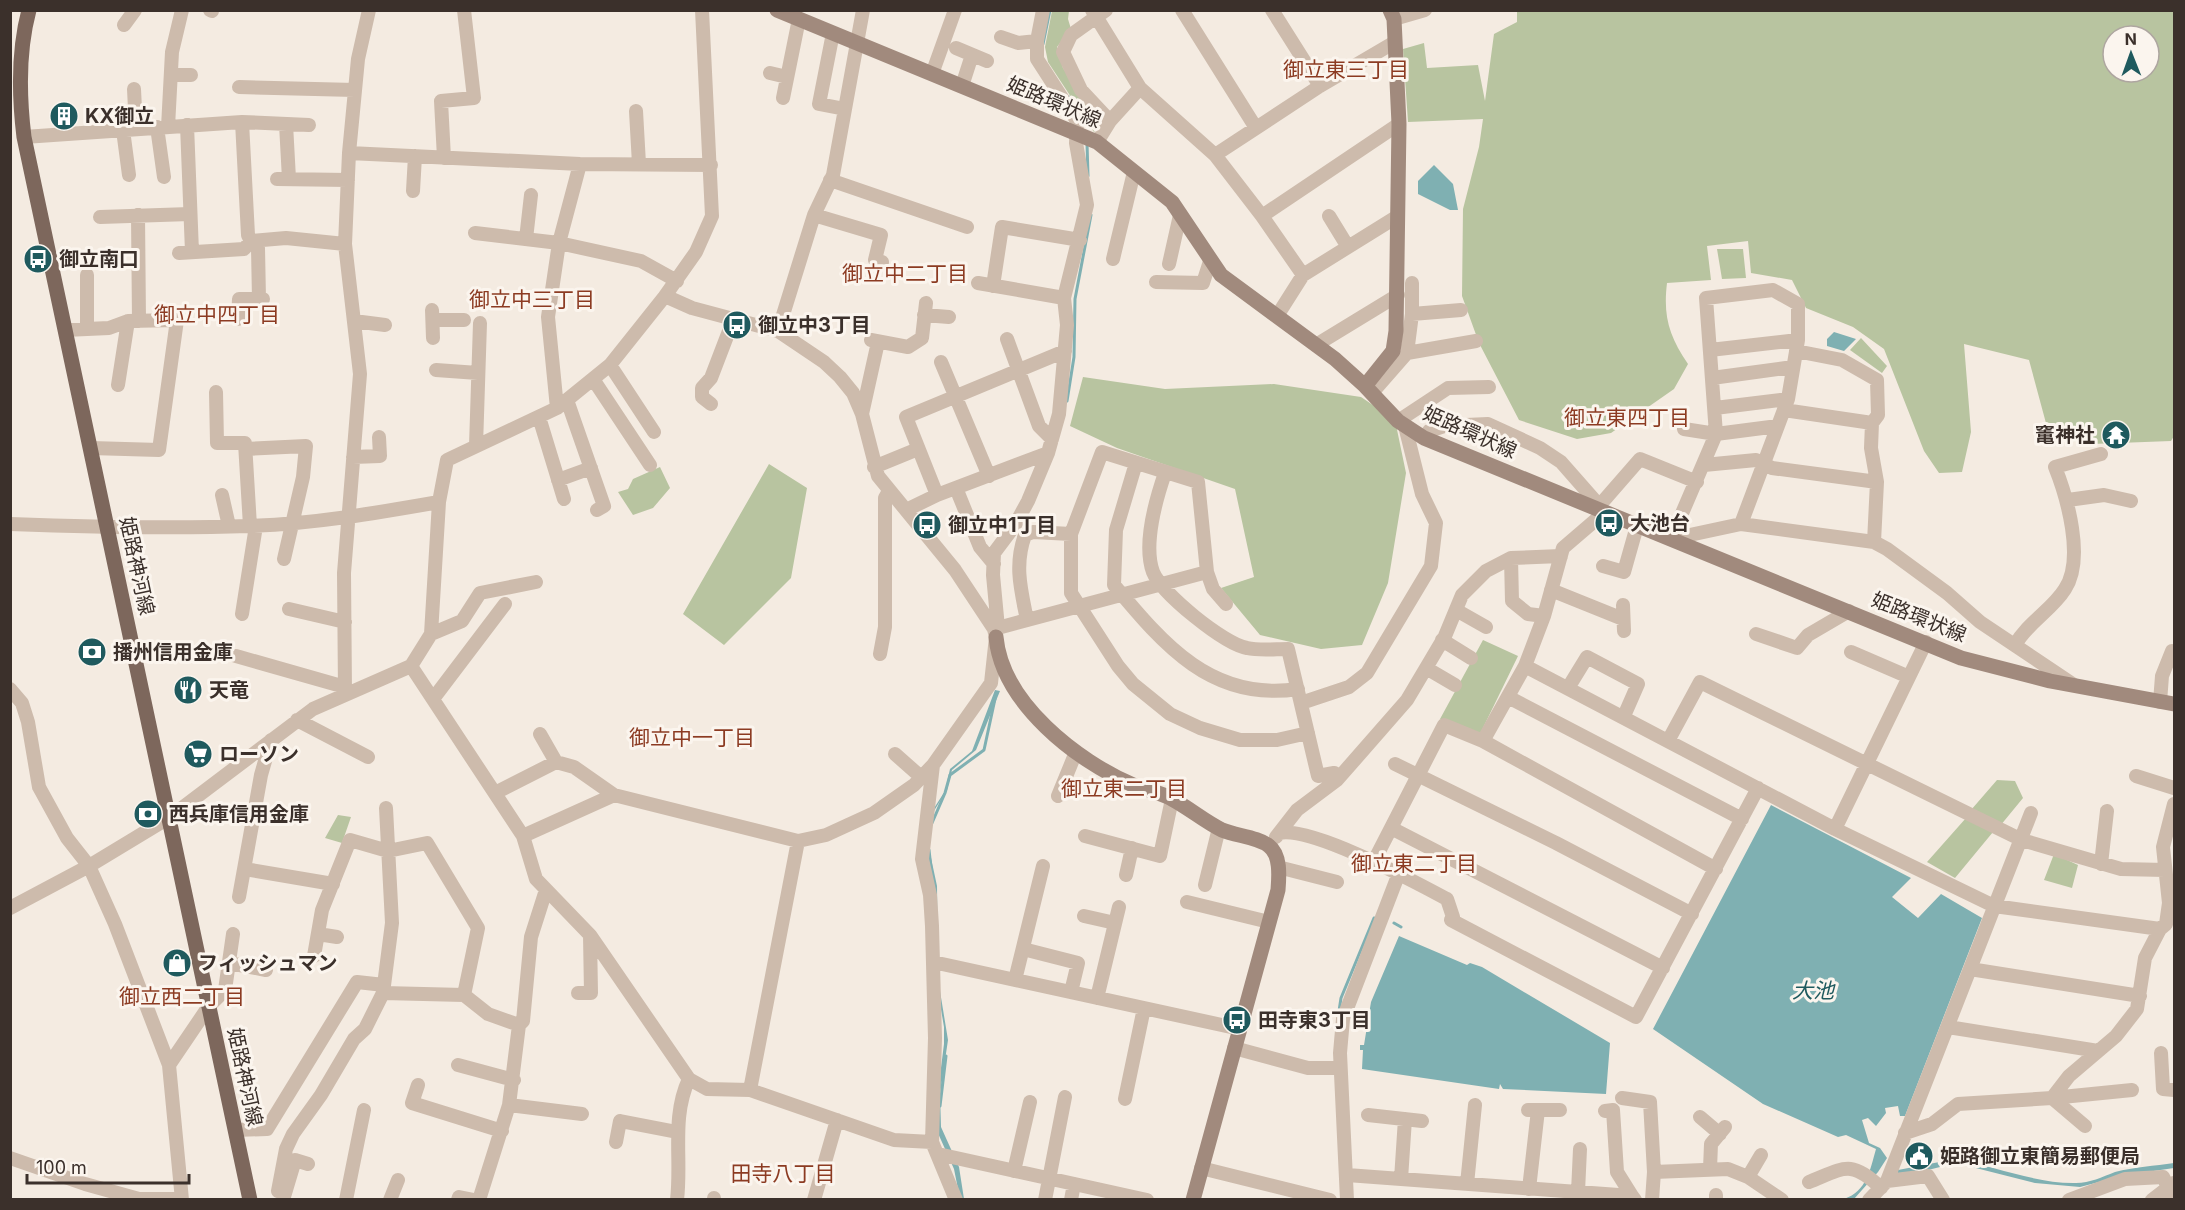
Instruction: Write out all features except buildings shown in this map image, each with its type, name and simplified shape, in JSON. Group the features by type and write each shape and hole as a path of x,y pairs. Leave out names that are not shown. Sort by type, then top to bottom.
{"main road":[{"name":"姫路神河線","path":"29,10 16,62 24,137 250,1200"},
{"name":"姫路環状線","path":"777,10 1088,138 1172,202 1210,261 1238,290 1316,345 1369,389 1401,423 1425,438 1602,509 1637,526 1997,669 2167,703"},
{"path":"1369,389 1393,351 1398,295 1399,124 1392,15"},
{"path":"999,630 1002,662 1023,701 1042,723 1076,752 1133,784 1172,799 1219,828 1268,845 1275,855 1278,867 1278,890 1193,1200"}],"street":[{"path":"124,25 135,10"},
{"path":"164,177 163,127 172,52 182,10"},
{"path":"345,690 344,573 360,374 345,244 349,153 358,59 369,10"},
{"path":"444,158 441,101 474,98 464,10"},
{"path":"10,908 89,866 170,817 313,709 345,690 411,666 431,634 440,502 447,460 562,404 610,365 677,281 708,229 712,203 711,165 702,10"},
{"path":"778,331 814,215 830,180 863,10"},
{"path":"933,74 955,10"},
{"path":"1043,10 1037,41 1037,59 1088,138"},
{"path":"1182,10 1256,128"},
{"path":"1392,15 1425,10"},
{"path":"1277,12 1320,86"},
{"path":"1110,121 1081,90 1063,52 1071,35 1099,13 1140,88 1215,155 1262,216 1303,275"},
{"path":"783,98 799,19"},
{"path":"833,33 819,104 845,109"},
{"path":"1001,37 1018,43 1037,41"},
{"path":"1215,155 1320,86 1395,42"},
{"path":"956,48 987,61"},
{"path":"962,86 972,55"},
{"path":"770,73 787,77"},
{"path":"171,75 191,75"},
{"path":"239,87 293,82 355,90"},
{"path":"495,793 556,762 574,767 614,795 798,841 826,835 874,813 933,765 991,684 999,630 994,553 1015,525 1048,453 1059,414 1067,325 1064,298 1087,205 1076,142 1088,138 1110,121 1140,88"},
{"path":"129,175 129,129 134,89"},
{"path":"639,164 641,117"},
{"path":"24,137 242,122 309,125"},
{"path":"238,319 239,299 261,299 258,248 248,235 242,122"},
{"path":"286,124 283,179 348,180"},
{"path":"1262,216 1399,124"},
{"path":"187,125 190,214 185,252 244,249 251,241 286,238 345,244"},
{"path":"349,153 580,164 711,165"},
{"path":"413,191 415,156"},
{"path":"580,164 559,243 548,317 562,404 591,468 604,506 597,510"},
{"path":"1113,259 1134,172"},
{"path":"830,180 967,227"},
{"path":"526,239 531,195"},
{"path":"100,217 190,214"},
{"path":"118,385 133,321 138,215"},
{"path":"814,215 881,235 875,260 882,262"},
{"path":"1170,264 1180,215"},
{"path":"1329,216 1348,247"},
{"path":"1276,316 1303,275 1398,216"},
{"path":"993,286 1002,227 1080,240"},
{"path":"475,233 559,243 641,261 677,281"},
{"path":"1156,282 1203,283 1210,261"},
{"path":"87,274 87,329"},
{"path":"978,283 1064,298"},
{"path":"1407,352 1412,314 1412,283"},
{"path":"1671,539 1716,434 1707,298 1773,290 1798,304 1797,345 1786,404 1741,524"},
{"path":"1316,345 1398,295"},
{"path":"665,296 692,308 778,331 824,362 840,377 853,393 862,414 874,467 890,491 955,570 999,630"},
{"path":"862,414 875,341 908,347 921,338 925,309 949,316"},
{"path":"1412,314 1461,310"},
{"path":"433,338 433,315 464,320"},
{"path":"711,404 702,398 702,388 711,378 734,318"},
{"path":"65,330 109,328 133,321 177,320 159,450 91,448"},
{"path":"354,321 385,325"},
{"path":"476,446 480,323"},
{"path":"1007,339 1039,426 1052,439"},
{"path":"1369,389 1407,352 1476,341"},
{"path":"1710,351 1797,345 1842,360 1877,380 1878,415 1872,423 1871,448 1877,482 1874,542"},
{"path":"938,495 906,417 1065,351"},
{"path":"941,362 989,476"},
{"path":"610,365 654,432"},
{"path":"1712,378 1793,367"},
{"path":"436,370 478,373"},
{"path":"593,379 650,465"},
{"path":"1136,463 1116,530 1114,585 1187,663 1204,673 1253,692 1299,696 1348,687 1367,673 1431,566 1436,523 1422,494 1401,423 1448,388 1489,387"},
{"path":"216,392 217,443 245,443 246,449 253,526 242,614"},
{"path":"1714,408 1786,404 1872,423"},
{"path":"539,417 564,499"},
{"path":"1425,438 1429,431 1444,426 1488,424 1540,448 1561,462 1602,509"},
{"path":"1684,429 1716,434 1778,426"},
{"path":"353,457 380,456 379,437"},
{"path":"246,449 306,446 303,477 284,559"},
{"path":"874,467 918,449"},
{"path":"1226,604 1213,589 1207,572 1198,482 1102,452 1071,534 1071,593 1077,606 1125,675 1170,714 1200,728 1240,740 1276,740 1308,733"},
{"path":"906,510 938,495 1048,453"},
{"path":"2015,645 2023,631 2065,589 2073,558 2068,500 2055,467 2101,454"},
{"path":"1483,741 1525,666 1544,616 1563,548 1602,509 1640,459 1697,482"},
{"path":"1704,465 1756,460 1772,468 1877,482"},
{"path":"558,480 591,468"},
{"path":"1166,473 1156,498 1149,552 1153,572 1161,584 1211,631 1246,648 1288,649 1318,776 1334,773 1337,780"},
{"path":"956,488 980,547 994,564"},
{"path":"880,654 885,627 885,498 890,491"},
{"path":"222,495 229,526"},
{"path":"2068,500 2104,495 2130,501"},
{"path":"10,524 108,527 253,526 348,518 440,502"},
{"path":"1671,539 1741,524 1874,542 1947,593 1980,622 2075,686"},
{"path":"1603,566 1624,572 1637,526"},
{"path":"1027,620 1018,572 1019,551 1025,535 1033,532 1071,534"},
{"path":"1268,845 1297,810 1337,780 1407,700 1442,640 1462,596 1486,571 1511,558 1561,556"},
{"path":"1511,558 1512,601 1528,615 1544,616"},
{"path":"999,630 1077,606 1207,572"},
{"path":"431,634 462,621 480,593 536,582"},
{"path":"1551,590 1624,625 1623,605"},
{"path":"433,699 505,604"},
{"path":"289,609 345,622"},
{"path":"1456,610 1486,627"},
{"path":"1756,634 1797,648 1808,635 1849,611"},
{"path":"1442,640 1471,658"},
{"path":"1835,829 1926,642"},
{"path":"2167,703 2162,676 2172,651"},
{"path":"1851,652 1909,677"},
{"path":"236,656 345,690"},
{"path":"1568,688 1587,657 1638,684 1624,716"},
{"path":"411,666 523,836 536,879 590,935 689,1079 707,1089 750,1090 894,1140 935,1148 957,1158 1074,1184 1109,1195 1147,1200"},
{"path":"1525,666 1624,716 1835,829 1994,906 2160,929"},
{"path":"1426,668 1455,686"},
{"path":"1668,741 1700,682 2022,840 2101,864 2169,877"},
{"path":"10,689 22,703 28,722 39,787 67,838 89,866 115,924 169,1065 182,1199 139,1199 85,1184 10,1158"},
{"path":"1508,697 1742,819"},
{"path":"297,720 368,757"},
{"path":"1374,861 1444,725 1483,741 1716,869"},
{"path":"540,734 556,762"},
{"path":"239,897 261,775 271,740"},
{"path":"1058,796 1076,752"},
{"path":"895,754 921,777"},
{"path":"1395,764 1556,843 1692,914"},
{"path":"933,765 922,859 930,895 937,963 935,1148 956,1200"},
{"path":"2136,776 2175,788"},
{"path":"1279,833 1295,832 1374,861 1399,873 1447,899 1453,917 1451,920 1636,1017 1758,788"},
{"path":"523,836 614,795"},
{"path":"1085,836 1160,856 1172,799"},
{"path":"2052,1098 2069,1076 2116,1036 2137,1009 2145,958 2160,929 2166,924 2169,877 2163,847 2170,836 2175,804"},
{"path":"280,1195 286,1149 293,1134 321,1095 354,1039 364,1029 383,989 392,922 386,808"},
{"path":"2101,864 2106,811"},
{"path":"1869,1200 1884,1184 2031,813"},
{"path":"1204,885 1219,828"},
{"path":"1392,828 1663,968"},
{"path":"314,956 322,910 350,840 388,851 427,843 478,928 464,994"},
{"path":"750,1090 798,841"},
{"path":"1125,875 1132,848"},
{"path":"1015,980 1042,866"},
{"path":"1278,867 1337,882"},
{"path":"245,869 333,884"},
{"path":"1347,1200 1340,1068 1343,1019 1399,873"},
{"path":"479,1200 509,1105 514,1080 519,1025 523,1021 531,937 546,890"},
{"path":"1187,902 1269,922"},
{"path":"1097,998 1119,907"},
{"path":"1084,916 1115,923"},
{"path":"169,1065 209,1006 225,990 233,934"},
{"path":"318,934 337,937"},
{"path":"578,993 591,993 590,935"},
{"path":"1023,949 1078,963 1071,992"},
{"path":"229,963 266,970"},
{"path":"937,963 1240,1029"},
{"path":"1970,969 2140,996"},
{"path":"235,1130 267,1129 357,982 383,989 464,994 488,1014 519,1025"},
{"path":"1125,1099 1144,1008"},
{"path":"1948,1027 2098,1051"},
{"path":"1234,1048 1308,1068 1340,1068"},
{"path":"2161,1053 2163,1089 2175,1090"},
{"path":"458,1065 514,1080"},
{"path":"677,1200 677,1132 681,1095 689,1079"},
{"path":"418,1085 412,1103 502,1131"},
{"path":"1905,1133 1932,1124 1958,1104 2132,1090"},
{"path":"1045,1200 1065,1097"},
{"path":"1622,1098 1650,1102 1654,1173 1652,1200"},
{"path":"2052,1098 2085,1126"},
{"path":"1014,1170 1030,1102"},
{"path":"509,1105 582,1114"},
{"path":"1467,1184 1475,1105"},
{"path":"346,1200 364,1110"},
{"path":"1537,1193 1533,1110 1560,1110"},
{"path":"1605,1111 1614,1110 1617,1172 1634,1198"},
{"path":"1368,1115 1422,1121"},
{"path":"1701,1117 1723,1130 1711,1144 1710,1169"},
{"path":"1401,1179 1405,1119"},
{"path":"814,1200 837,1120"},
{"path":"616,1142 620,1121 677,1132"},
{"path":"1578,1192 1580,1149"},
{"path":"1748,1178 1761,1155"},
{"path":"280,1195 295,1160 308,1164"},
{"path":"1202,1168 1330,1200"},
{"path":"1809,1182 1844,1168 1864,1172 1884,1184 1928,1176 1943,1200"},
{"path":"1654,1173 1728,1169 1748,1178 1763,1194 1782,1200"},
{"path":"1347,1175 1467,1184 1505,1193 1578,1192 1634,1198"},
{"path":"2069,1200 2125,1179 2163,1177 2172,1190 2152,1200"},
{"path":"390,1200 398,1180"},
{"path":"1071,1200 1074,1184"},
{"path":"458,1200 459,1197 474,1200"}],"green space":[{"path":"1052,11 1069,11 1068,19 1071,29 1057,47 1063,68 1101,125 1094,132 1048,62 1045,47"},
{"path":"1517,11 2174,11 2174,436 2171,441 2092,444 2050,438 2029,360 1964,344 1971,432 1962,472 1939,473 1924,451 1884,349 1853,327 1806,308 1792,280 1751,273 1748,241 1707,246 1711,280 1667,283 1666,306 1669,325 1676,344 1688,364 1674,389 1611,433 1577,439 1519,420 1479,343 1462,296 1463,209 1479,147 1483,119 1408,122 1403,49 1424,43 1427,68 1478,65 1485,101 1494,34 1517,22"},
{"path":"1717,249 1743,249 1746,278 1722,279"},
{"path":"1861,338 1887,366 1882,373 1850,350"},
{"path":"1083,377 1165,389 1274,384 1361,397 1395,420 1406,473 1388,583 1362,645 1321,649 1260,635 1221,588 1254,577 1235,489 1117,448 1070,426"},
{"path":"769,464 807,488 791,578 724,645 683,614"},
{"path":"660,467 670,488 653,508 633,515 618,492 628,489 633,479"},
{"path":"1483,640 1518,656 1481,732 1472,734 1440,719"},
{"path":"1997,780 2015,781 2023,798 2000,826 1971,810"},
{"path":"338,815 351,817 342,843 325,838"},
{"path":"1966,818 1993,832 1955,878 1927,862"},
{"path":"2054,854 2078,865 2072,888 2044,880"}],"water":[{"path":"1434,165 1453,184 1458,210 1450,210 1418,194 1418,181"},
{"path":"1834,332 1856,339 1844,351 1827,346 1827,339"},
{"path":"995,690 1000,691 976,750 952,770 947,790 932,814 927,839 937,886 938,979 948,1040 940,1094 941,1127 959,1167 964,1199 960,1199 954,1169 937,1131 937,1099 944,1027 936,980 933,885 927,863 926,839 931,813 945,791 950,769 972,751"},
{"name":"大池","path":"1771,805 1911,878 1892,897 1918,918 1941,894 1982,918 1905,1116 1900,1116 1898,1106 1885,1108 1886,1113 1876,1126 1868,1118 1862,1120 1869,1143 1880,1148 1887,1158 1854,1199 1844,1199 1858,1191 1863,1185 1876,1149 1846,1135 1838,1137 1763,1104 1653,1029"},
{"path":"1399,936 1467,965 1470,963 1482,967 1610,1043 1606,1094 1503,1089 1500,1084 1499,1089 1362,1069 1363,1050 1360,1050 1360,1045 1364,1045 1371,1002"},
{"path":"1955,1159 2061,1183 2086,1182 2115,1172 2174,1163 2174,1168 2126,1175 2080,1187 2035,1183 1956,1163 1920,1172 1896,1174 1898,1170"}],"waterway":[{"path":"1043,44 1050,10"},
{"path":"1069,97 1080,114"},
{"path":"1087,143 1088,176"},
{"path":"1067,401 1074,357 1075,299 1091,215"},
{"path":"932,823 950,775 984,750 995,699"},
{"path":"929,850 931,868"},
{"path":"1339,1011 1341,998 1374,918"},
{"path":"1394,923 1401,927"},
{"path":"940,1106 946,1056"}],"place":[{"name":"KX御立","path":"64,116"},
{"name":"御立南口","path":"38,259"},
{"name":"御立中3丁目","path":"737,325"},
{"name":"竃神社","path":"2116,435"},
{"name":"大池台","path":"1609,523"},
{"name":"御立中1丁目","path":"927,525"},
{"name":"播州信用金庫","path":"92,652"},
{"name":"天竜","path":"188,690"},
{"name":"ローソン","path":"198,754"},
{"name":"西兵庫信用金庫","path":"148,814"},
{"name":"フィッシュマン","path":"177,963"},
{"name":"田寺東3丁目","path":"1237,1020"},
{"name":"姫路御立東簡易郵便局","path":"1919,1156"}],"district":[{"name":"御立東三丁目","path":"1346,70"},
{"name":"御立中二丁目","path":"905,274"},
{"name":"御立中三丁目","path":"532,300"},
{"name":"御立中四丁目","path":"217,315"},
{"name":"御立東四丁目","path":"1627,418"},
{"name":"御立中一丁目","path":"692,738"},
{"name":"御立東二丁目","path":"1124,789"},
{"name":"御立東二丁目","path":"1414,864"},
{"name":"御立西二丁目","path":"182,997"},
{"name":"田寺八丁目","path":"783,1174"}]}
